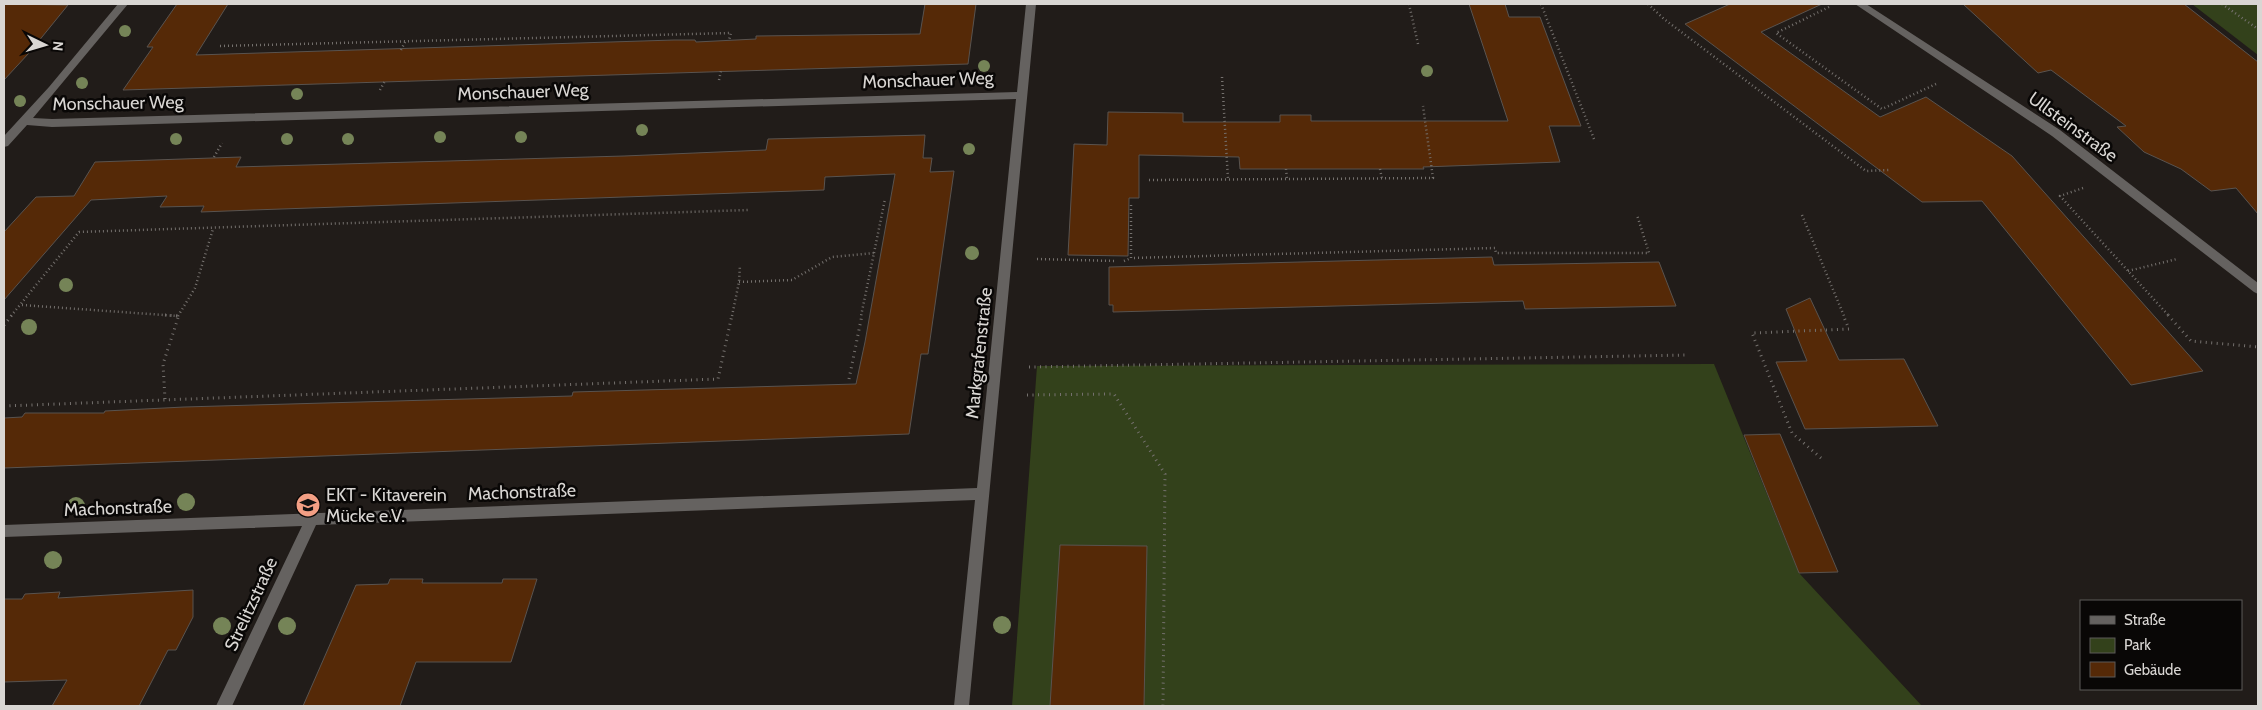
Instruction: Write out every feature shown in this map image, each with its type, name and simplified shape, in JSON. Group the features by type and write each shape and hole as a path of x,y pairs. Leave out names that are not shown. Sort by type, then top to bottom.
{"street":[{"path":"4,142 25,121 88,49 123,4"},
{"name":"Markgrafenstraße","path":"962,706 1031,4"},
{"name":"Ullsteinstraße","path":"1860,4 2056,133 2258,289"},
{"name":"Monschauer Weg","path":"25,121 81,122 1022,95"},
{"name":"Machonstraße","path":"4,531 982,494"},
{"name":"Strelitzstraße","path":"224,706 312,519"}],"path":[{"path":"1409,4 1418,44"},
{"path":"1541,4 1594,139"},
{"path":"1648,4 1866,171 1890,170"},
{"path":"2222,4 2258,29"},
{"path":"1829,7 1776,34 1882,109 1942,81"},
{"path":"220,46 732,33 729,40"},
{"path":"401,50 406,41"},
{"path":"1222,77 1228,179"},
{"path":"1150,180 1432,178 1423,106"},
{"path":"214,158 223,142"},
{"path":"1286,169 1287,179"},
{"path":"1380,169 1382,179"},
{"path":"2088,186 2060,196 2191,341 2258,347"},
{"path":"849,379 885,199"},
{"path":"1131,205 1131,258"},
{"path":"4,325 79,232 748,210"},
{"path":"1124,261 1131,258 1495,248 1496,253 1649,253 1637,214"},
{"path":"1802,215 1849,329 1752,333 1792,433 1821,458"},
{"path":"166,400 163,364 178,316 195,288 213,229"},
{"path":"739,282 792,280 832,257 874,253"},
{"path":"2127,271 2180,258"},
{"path":"1037,259 1115,261"},
{"path":"4,406 718,380 739,282 740,264"},
{"path":"21,305 178,316"},
{"path":"1029,367 1688,355"},
{"path":"1027,395 1114,394 1165,474 1163,706"}],"green space":[{"path":"2192,4 2258,4 2258,55"},
{"path":"1714,364 1799,573 1922,706 1012,706 1037,366"}],"building":[{"path":"4,4 68,5 4,80"},
{"path":"177,4 228,4 196,55 674,40 695,40 696,42 756,39 756,36 920,34 925,4 976,4 968,64 123,90 153,47 147,47"},
{"path":"1469,4 1505,4 1509,17 1540,17 1581,126 1549,126 1560,162 1423,167 1424,169 1240,169 1239,157 1139,155 1139,198 1129,198 1128,256 1068,255 1074,144 1107,145 1108,112 1183,113 1183,122 1280,122 1280,115 1311,115 1311,121 1508,121"},
{"path":"1730,4 1822,4 1761,32 1880,117 1926,97 2012,156 2203,371 2131,385 1982,201 1922,202 1685,24"},
{"path":"1963,4 2184,4 2258,62 2258,214 2236,188 2211,191 2181,169 2144,152 2117,127 2126,126 2051,70 2038,73"},
{"path":"925,135 923,158 932,158 930,172 954,171 928,354 921,354 909,434 4,468 4,418 22,417 25,413 104,413 105,411 184,407 572,396 573,392 856,384 895,174 825,177 824,190 201,212 204,206 160,207 167,196 91,200 4,300 4,232 36,197 74,196 95,162 241,157 236,167 624,156 766,150 768,139"},
{"path":"1492,257 1494,265 1659,262 1676,306 1525,309 1523,301 1113,312 1113,305 1109,305 1109,267"},
{"path":"1810,298 1839,360 1904,359 1938,426 1805,429 1776,362 1807,361 1786,309"},
{"path":"1780,434 1838,572 1799,573 1744,435"},
{"path":"1060,545 1147,546 1144,706 1050,706"},
{"path":"390,579 423,579 422,583 502,583 503,579 537,579 511,662 416,662 400,706 303,706 356,585 388,584"},
{"path":"193,590 193,617 176,650 168,650 139,706 52,706 67,680 4,682 4,599 22,599 25,594 60,592 58,598"}],"place":[{"name":"EKT - Kitaverein Mücke e.V.","path":"308,505"}]}
